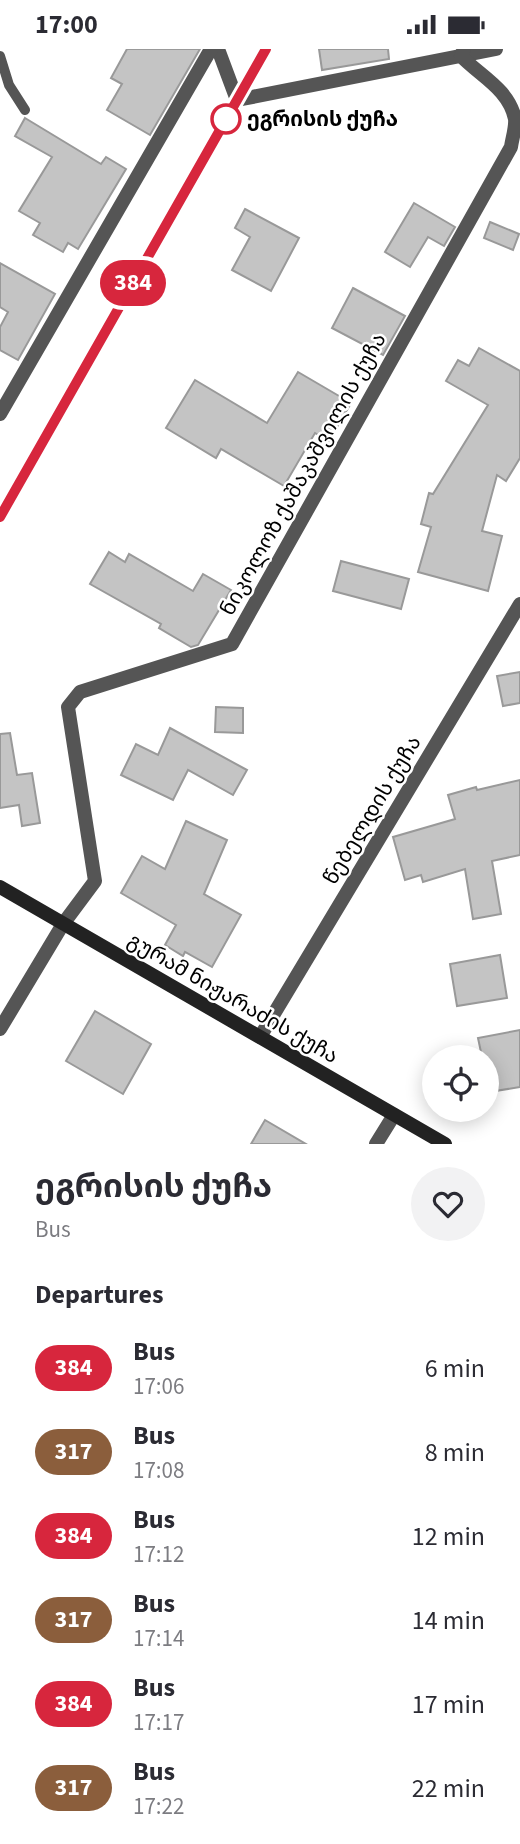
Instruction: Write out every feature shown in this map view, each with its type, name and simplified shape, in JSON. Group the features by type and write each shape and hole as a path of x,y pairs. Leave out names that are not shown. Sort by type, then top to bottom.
{"street":[{"path":"1,409 211,49"},
{"path":"218,49 237,100"},
{"path":"0,517 266,49"},
{"path":"237,100 462,52 496,49"},
{"name":"ნიკოლოზ ქაშაკაშვილის ქუჩა","path":"0,1029 63,924 95,881 68,707 80,692 232,644 511,147 515,120 501,89 473,69 462,52"},
{"name":"წებელდის ქუჩა","path":"260,1037 520,604"},
{"name":"გურამ ნიჟარაძის ქუჩა","path":"0,887 445,1144"},
{"path":"376,1144 394,1115"}],"lane":[{"path":"0,56 9,85 24,110"}],"building":[{"path":"127,49 200,49 150,135 107,110 122,84 111,78"},
{"path":"319,49 388,49 389,59 322,70"},
{"path":"25,118 101,164 106,157 126,169 78,249 68,243 63,252 33,235 40,223 19,211 52,157 15,136"},
{"path":"414,203 455,227 444,246 428,237 410,267 385,252"},
{"path":"245,209 299,238 271,291 232,270 250,237 235,228"},
{"path":"490,222 519,234 513,250 484,238"},
{"path":"0,263 55,294 18,360 0,350 0,327 8,312 0,307"},
{"path":"353,288 405,316 383,355 332,328"},
{"path":"479,348 520,371 520,458 506,481 497,475 482,531 502,536 488,591 418,572 431,527 421,524 429,493 433,494 488,405 446,381 458,360 469,366"},
{"path":"298,372 351,403 329,441 315,433 284,486 221,449 216,458 166,428 195,380 267,423"},
{"path":"109,552 125,562 129,554 193,591 203,574 231,590 198,645 191,647 159,628 161,624 90,584"},
{"path":"341,561 409,579 401,609 333,591"},
{"path":"520,672 520,703 503,706 497,676"},
{"path":"216,707 243,708 243,733 215,732"},
{"path":"170,728 247,770 233,795 188,770 173,800 121,775 136,744 158,755"},
{"path":"10,733 17,775 32,773 40,823 22,826 19,805 0,808 0,734"},
{"path":"520,780 520,855 492,861 501,914 473,919 465,869 423,882 421,875 405,880 393,837 455,819 448,795 476,787 477,790"},
{"path":"186,821 227,840 204,894 241,915 212,967 185,952 183,956 165,945 176,925 121,893 142,856 165,869"},
{"path":"500,955 507,998 457,1006 450,964"},
{"path":"95,1011 151,1044 123,1094 66,1061"},
{"path":"520,1030 520,1087 499,1090 499,1045 479,1045 478,1038"},
{"path":"265,1120 306,1144 251,1144"}],"bus line":[{"name":"384","path":"0,517 266,49"}],"place":[{"name":"ეგრისის ქუჩა","path":"226,119"}]}
